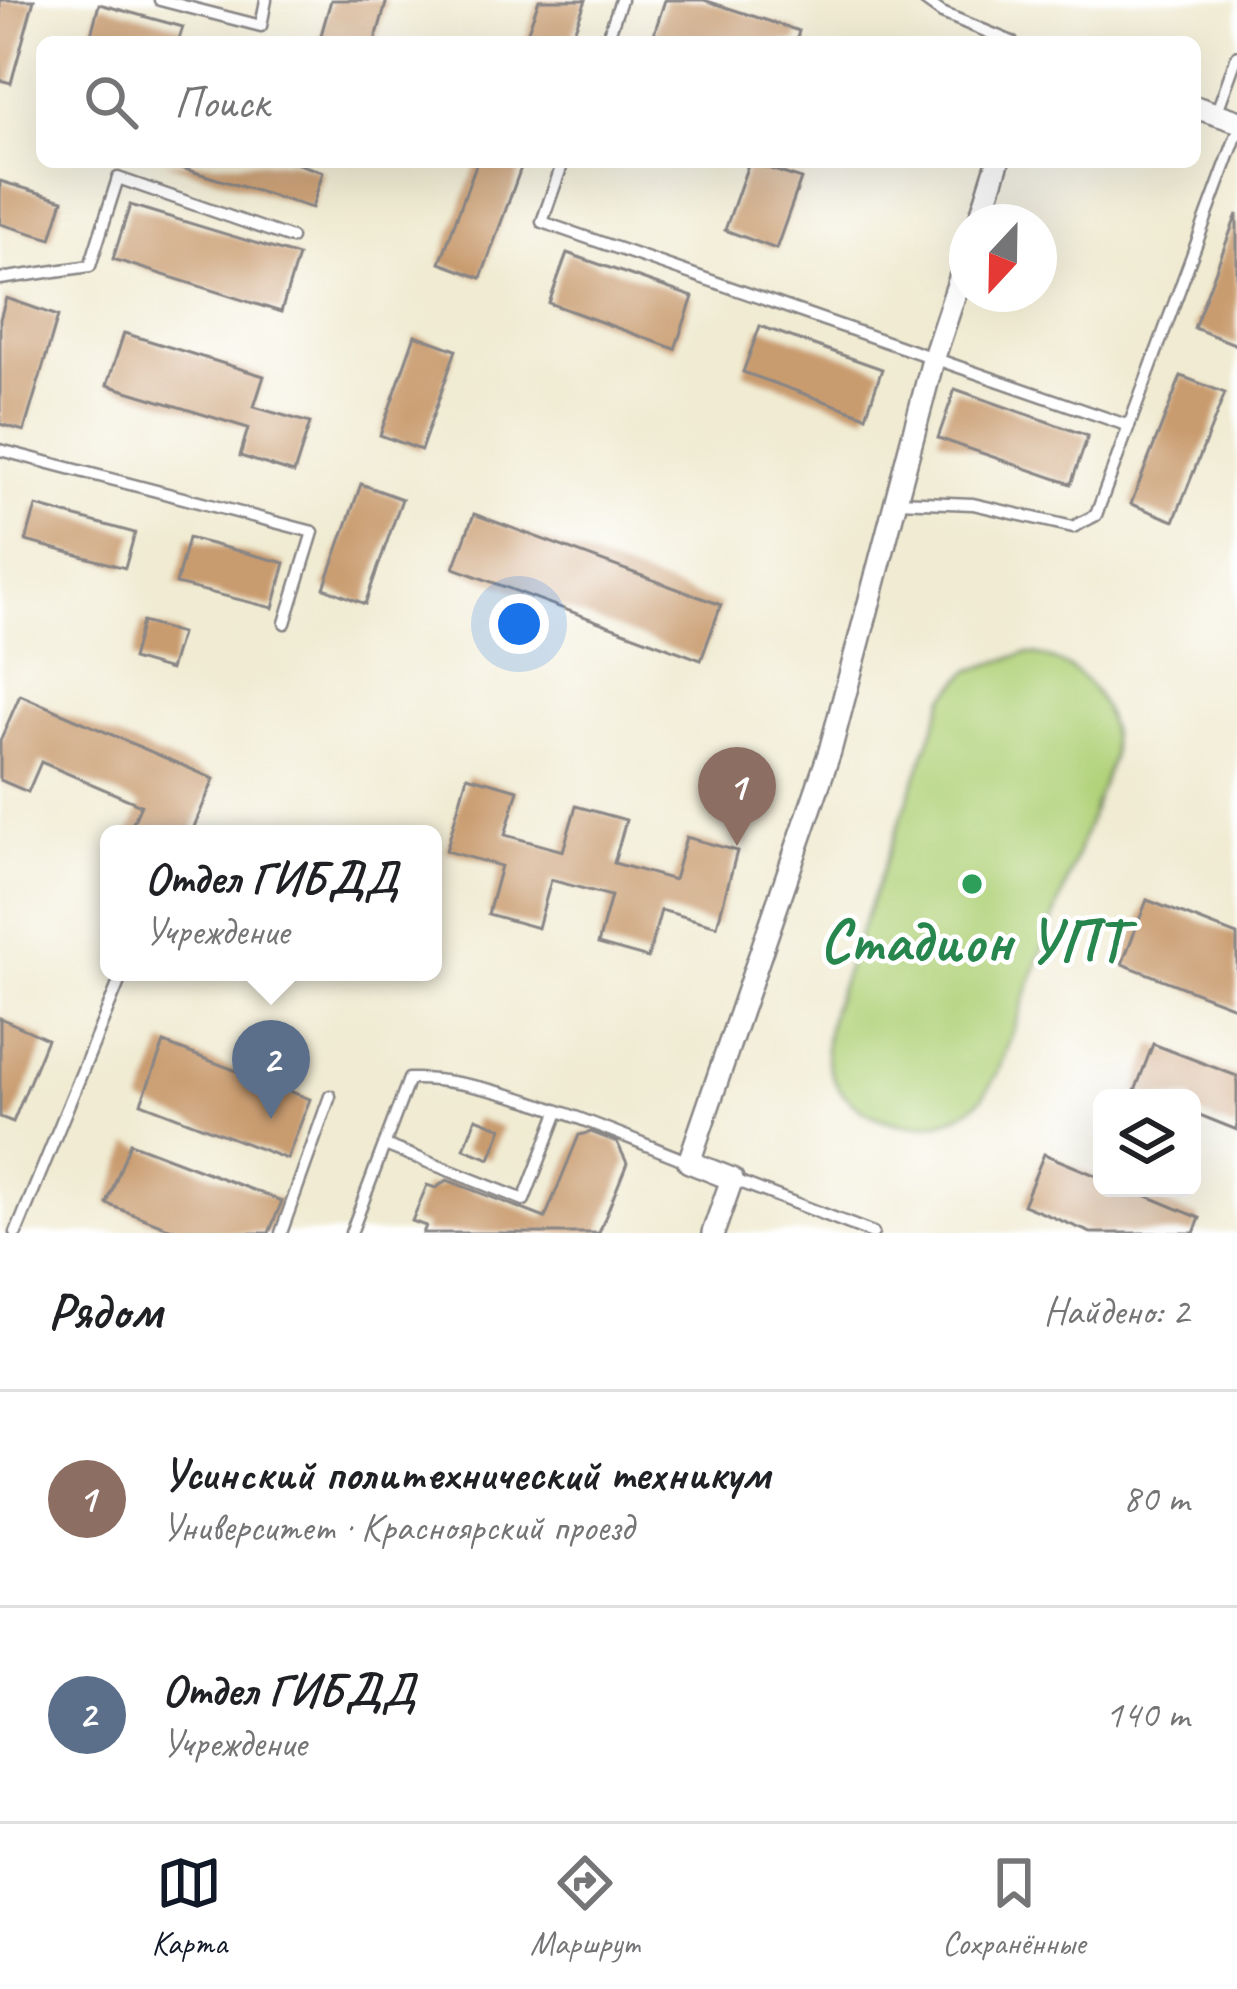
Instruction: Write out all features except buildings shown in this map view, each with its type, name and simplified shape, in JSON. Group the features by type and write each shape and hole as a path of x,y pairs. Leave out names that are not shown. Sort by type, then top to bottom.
{"street":[{"path":"985,204 996,168"},
{"path":"713,1233 733,1179 689,1162 830,751 949,312"}],"lane":[{"path":"160,0 261,26 266,0"},
{"path":"608,36 621,0"},
{"path":"924,0 942,13 998,36"},
{"path":"1216,114 1237,56"},
{"path":"897,501 973,504 1073,526 1096,515 1237,134"},
{"path":"561,168 542,222 1130,426"},
{"path":"0,279 90,266 118,178 291,238"},
{"path":"0,450 313,532 285,623"},
{"path":"16,1233 119,981"},
{"path":"351,1233 409,1079 436,1078 558,1112 689,1162"},
{"path":"281,1233 330,1096"},
{"path":"385,1145 524,1200 558,1112"},
{"path":"733,1179 874,1233"}],"green space":[{"name":"Стадион УПТ","path":"1026,653 1064,665 1091,687 1107,719 1112,758 999,1070 987,1091 957,1116 933,1124 884,1120 862,1110 831,1073 826,1043 832,1010 945,697 969,671"}],"place":[{"name":"Усинский политехнический техникум","path":"737,846"},
{"name":"Стадион УПТ","path":"972,884"},
{"name":"Отдел ГИБДД","path":"271,1119"}]}
